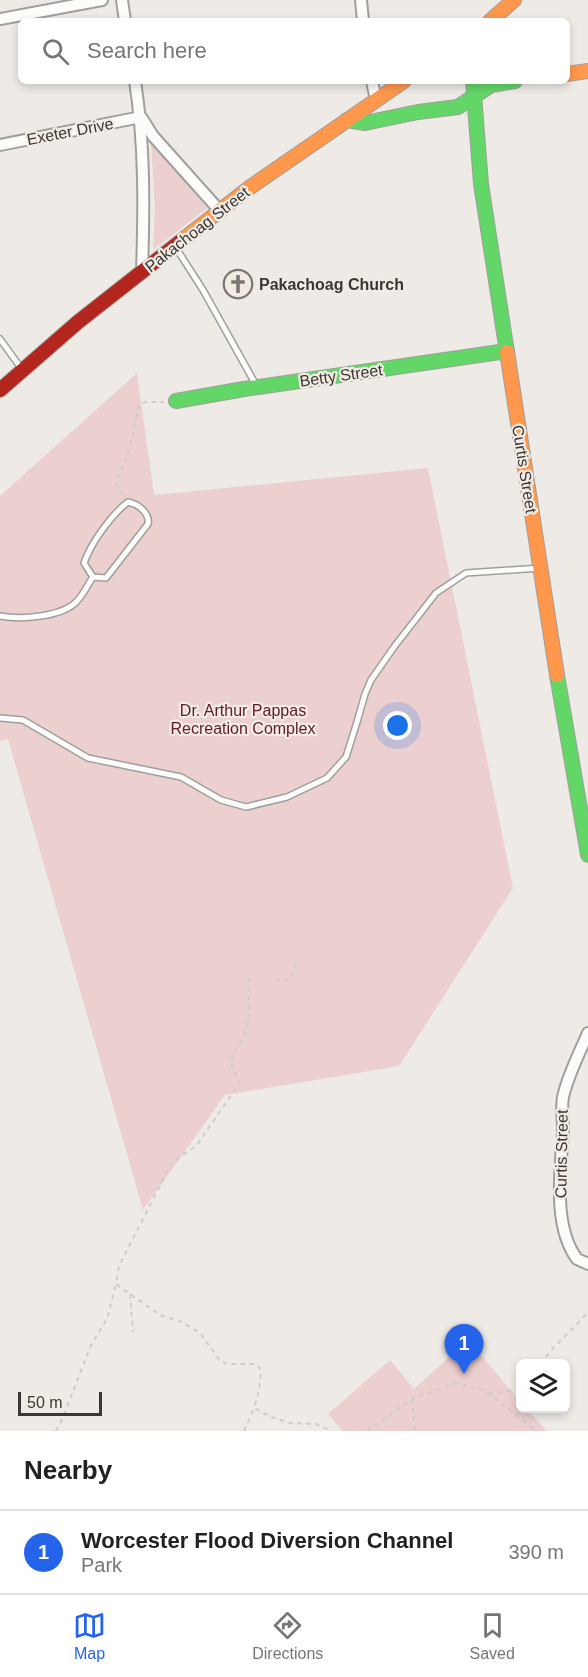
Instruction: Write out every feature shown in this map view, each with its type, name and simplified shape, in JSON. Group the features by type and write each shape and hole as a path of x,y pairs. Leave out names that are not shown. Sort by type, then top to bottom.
{"street":[{"path":"0,19 102,0"},
{"path":"122,0 125,18"},
{"path":"361,0 363,18"},
{"path":"493,18 514,0"},
{"path":"570,74 588,71"},
{"path":"136,84 141,117 144,202 142,273"},
{"path":"373,84 376,100"},
{"name":"Pakachoag Street","path":"0,390 78,322 249,188 400,84"},
{"name":"Curtis Street","path":"473,84 481,184 560,695 588,855"},
{"path":"347,120 365,123 418,112 458,107 490,85 496,84"},
{"path":"141,117 153,136 220,211"},
{"name":"Exeter Drive","path":"0,145 141,117"},
{"name":"Betty Street","path":"176,401 507,351"},
{"name":"Curtis Street","path":"588,1033 571,1073 562,1102 561,1208 563,1223 573,1254 577,1259 588,1264"}],"lane":[{"path":"175,247 203,290 257,387"},
{"path":"0,339 22,369"},
{"path":"128,502 146,512 149,519 148,524 106,578 93,577 84,563 99,535 128,502"},
{"path":"0,718 23,720 88,758 181,777 221,800 246,807 287,797 327,778 346,757 371,680 436,593 466,573 541,568"},
{"path":"0,616 41,616 65,611 77,602 93,577"}],"path":[{"path":"128,502 117,484 133,435 139,405 146,402 176,401"},
{"path":"276,979 281,982 291,977 297,960"},
{"path":"56,1431 91,1345 107,1319 119,1266 171,1164 197,1144 239,1083 231,1063 233,1054 244,1037 249,1018 249,978"},
{"path":"116,1284 160,1315 182,1322 200,1333 220,1361 227,1364 254,1364 260,1368 259,1390 254,1408 243,1431"},
{"path":"130,1294 133,1332"},
{"path":"544,1359 588,1312"},
{"path":"367,1431 412,1399 456,1383 484,1390 536,1431"},
{"path":"489,1394 516,1390"},
{"path":"412,1399 415,1431"},
{"path":"254,1408 289,1424 316,1424 332,1431"}],"green space":[{"path":"151,142 207,208 153,250 155,210"},
{"name":"Dr. Arthur Pappas Recreation Complex","path":"137,373 154,495 428,468 513,888 399,1066 225,1095 143,1210 8,739 0,741 0,496"},
{"path":"468,1340 516,1396 516,1413 531,1413 547,1431 343,1431 328,1414 390,1360 414,1389"}],"traffic: fast":[{"path":"473,84 481,184 507,352"},
{"path":"347,120 365,123 418,112 458,107 491,85 497,84"},
{"path":"176,401 507,351"},
{"path":"557,675 588,855"}],"traffic: slow":[{"path":"493,18 514,0"},
{"path":"570,74 588,71"},
{"path":"181,241 249,188 400,84"},
{"path":"507,352 557,675"}],"traffic: jam":[{"path":"0,390 78,322 181,241"}],"place":[{"name":"Pakachoag Church","path":"238,284"},
{"name":"Worcester Flood Diversion Channel","path":"464,1374"}]}
